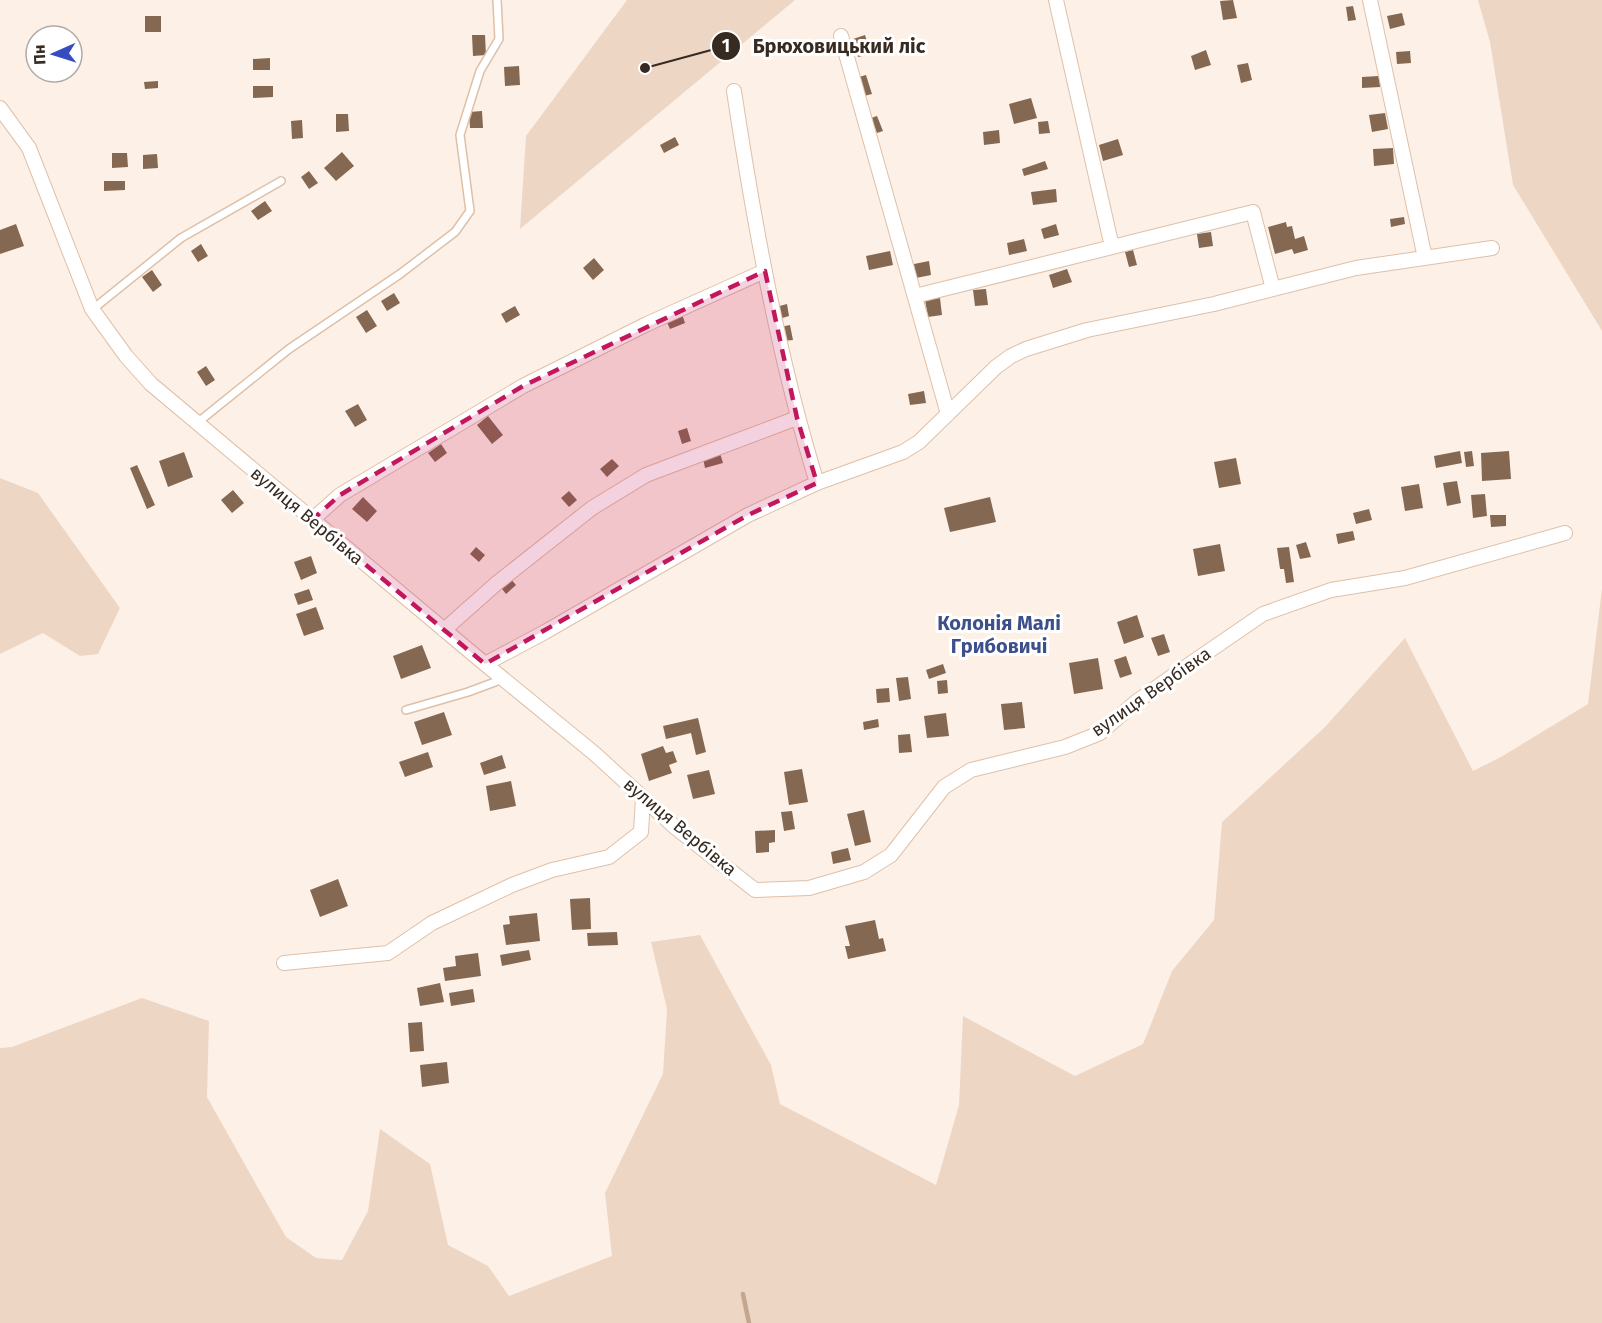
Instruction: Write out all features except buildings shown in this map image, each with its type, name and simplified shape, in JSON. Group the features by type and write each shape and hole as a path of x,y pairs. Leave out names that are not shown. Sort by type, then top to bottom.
{"street":[{"path":"1056,0 1112,247"},
{"path":"1370,0 1425,258"},
{"path":"841,36 948,414"},
{"path":"734,92 753,213 765,271 797,418 817,483"},
{"name":"вулиця Вербівка","path":"0,108 28,148 92,309 126,356 151,384 484,664 595,754 676,828 755,890 809,888 864,872 891,855 944,787 970,770 1065,747 1100,733 1144,696 1263,614 1331,590 1405,578 1565,533"},
{"path":"915,296 1253,212 1273,289"},
{"path":"484,664 545,632 748,515 817,483 903,452 919,442 996,367 1026,349 1087,330 1215,304 1356,268 1492,248"},
{"path":"312,520 340,495 523,387 647,324 765,271"},
{"path":"444,630 497,583 592,508 646,475 797,418"},
{"path":"284,963 388,953 432,923 512,885 552,870 609,857 641,832 643,798"}],"lane":[{"path":"197,423 289,349 400,274 455,232 470,211 460,135 480,71 499,39 497,0"},
{"path":"92,309 181,238 281,181"},
{"path":"406,710 503,679"}],"highlighted area":[{"path":"765,271 797,418 817,483 748,515 485,664 312,520 340,495 523,386"}],"shaded area":[{"path":"627,0 795,0 520,229 526,136"},
{"path":"1478,0 1602,0 1602,331 1513,185 1490,42"},
{"path":"0,478 38,493 120,608 98,654 80,656 43,633 0,654"},
{"path":"1602,588 1602,1323 0,1323 0,1048 12,1047 142,998 209,1021 207,1097 286,1237 316,1258 342,1260 368,1211 380,1129 430,1164 448,1245 488,1266 509,1296 612,1256 605,1193 663,1074 667,1009 651,942 700,935 771,1065 780,1104 936,1185 959,1105 963,1016 1075,1076 1143,1044 1172,971 1214,920 1222,822 1325,727 1405,638 1473,771 1501,757 1588,704"}],"waterway":[{"path":"743,1294 749,1323"}],"place":[{"name":"Брюховицький ліс","path":"645,68"}],"district":[{"name":"Колонія Малі Грибовичі","path":"999,634"}]}
